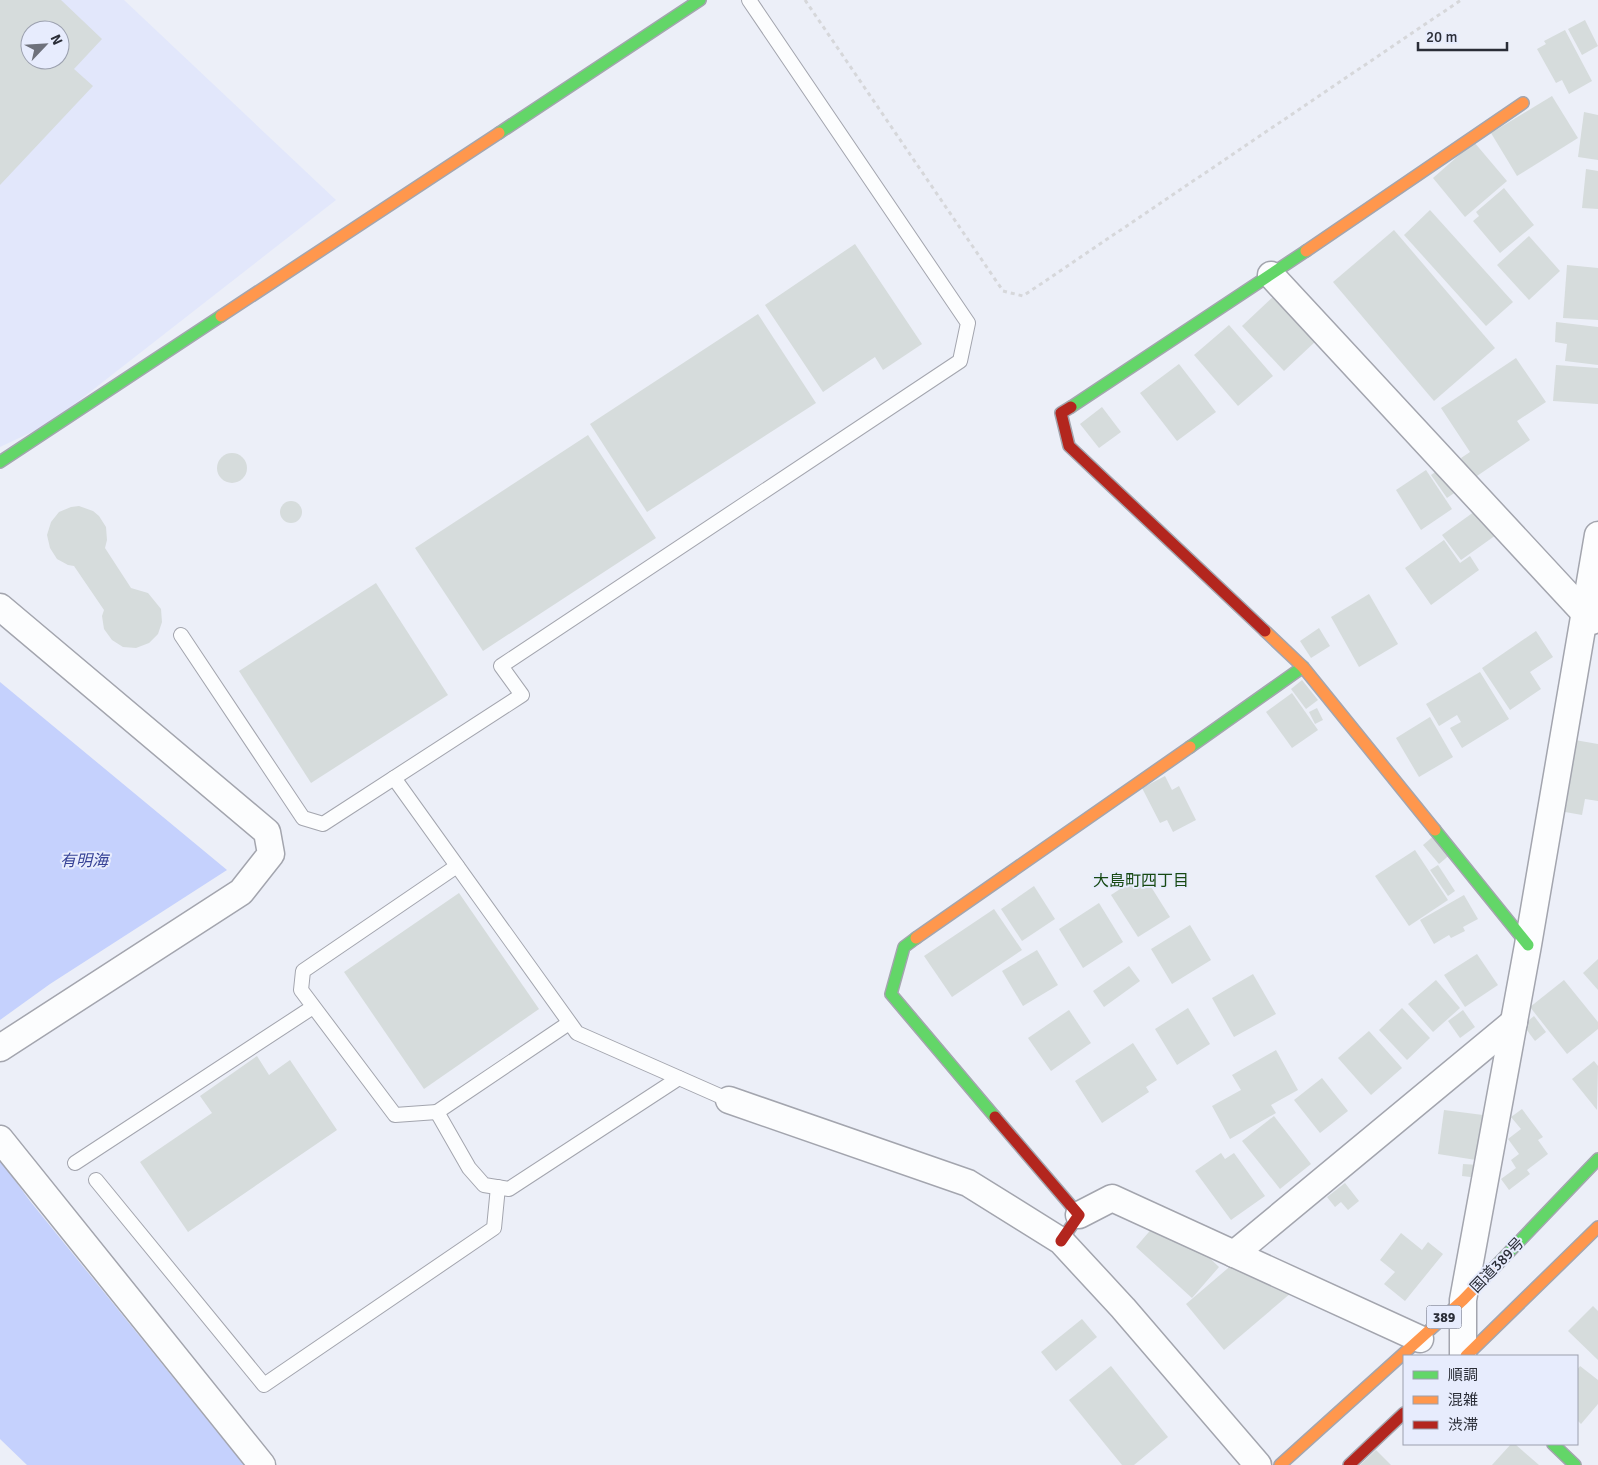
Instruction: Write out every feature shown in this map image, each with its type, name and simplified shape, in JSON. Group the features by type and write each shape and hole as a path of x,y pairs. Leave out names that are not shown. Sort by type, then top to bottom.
{"main road":[{"path":"0,462 700,0"},
{"path":"1523,102 1272,275 1061,413 1069,446 1303,667 1528,945"},
{"path":"1061,1241 1079,1215 891,994 904,947 1303,667"},
{"name":"国道389号","path":"1280,1465 1463,1300 1598,1160"},
{"path":"1465,1355 1598,1226"},
{"path":"1349,1465 1403,1414"},
{"path":"1554,1445 1575,1465"}],"street":[{"path":"1272,275 1591,620"},
{"path":"1464,1355 1463,1300 1528,945 1591,620 1598,535"},
{"path":"0,607 267,832 271,854 241,892 0,1048"},
{"path":"1234,1254 1514,1022"},
{"path":"729,1100 968,1183 1061,1241 1123,1308 1258,1465"},
{"path":"0,1138 262,1465"},
{"path":"1079,1215 1112,1198 1420,1339"}],"lane":[{"path":"182,634 303,818 323,824 522,695 501,666 960,361 968,323 749,0"},
{"path":"394,778 577,1033 729,1100"},
{"path":"457,866 303,971 300,990 394,1115 437,1112 569,1023"},
{"path":"75,1163 313,1006"},
{"path":"437,1112 469,1168 484,1185 509,1189 679,1078"},
{"path":"96,1180 264,1385 494,1228 498,1187"}],"path":[{"path":"805,0 1003,291 1023,296 1461,0"}],"shaded area":[{"path":"0,0 124,0 336,200 49,424 0,447"}],"water":[{"name":"有明海","path":"0,682 227,870 50,984 0,1020"},
{"path":"0,1160 30,1201 244,1465 27,1465 0,1439"}],"building":[{"path":"0,0 61,0 102,39 74,69 93,86 0,185"},
{"path":"1585,20 1598,46 1582,55 1568,29"},
{"path":"1565,30 1592,81 1569,94 1562,80 1556,83 1537,49 1546,44 1544,41"},
{"path":"1552,96 1578,138 1517,176 1491,133"},
{"path":"1584,112 1598,115 1598,160 1578,157"},
{"path":"1474,142 1507,181 1465,217 1433,178"},
{"path":"1586,169 1598,171 1598,209 1582,208"},
{"path":"1504,188 1534,225 1500,253 1473,221 1479,216 1476,212"},
{"path":"1430,210 1513,302 1486,326 1404,235"},
{"path":"1394,230 1495,348 1434,401 1333,282"},
{"path":"1529,236 1560,271 1529,300 1497,265"},
{"path":"855,244 922,344 883,370 875,357 823,392 765,305"},
{"path":"1567,265 1598,268 1598,320 1563,318"},
{"path":"1275,295 1317,340 1284,371 1242,326"},
{"path":"758,314 816,403 647,512 590,424"},
{"path":"1556,322 1598,327 1598,365 1565,361 1567,344 1555,342"},
{"path":"1229,325 1273,376 1238,406 1194,355"},
{"path":"1516,358 1546,402 1517,421 1530,440 1474,478 1461,458 1470,452 1441,408"},
{"path":"1179,364 1216,412 1177,441 1140,393"},
{"path":"1556,365 1598,368 1598,404 1553,401"},
{"path":"1102,407 1121,432 1099,448 1080,424"},
{"path":"588,435 656,538 483,651 415,548"},
{"path":"232,453 242,458 247,468 242,478 232,483 222,478 217,468 222,458"},
{"path":"1444,466 1460,489 1447,498 1431,475"},
{"path":"1426,470 1452,509 1421,530 1396,490"},
{"path":"291,501 299,504 302,512 299,520 291,523 283,520 280,512 283,504"},
{"path":"79,506 93,511 99,516 106,527 107,540 105,548 131,588 148,593 161,609 162,622 158,634 149,643 136,648 123,647 112,640 104,629 102,616 104,610 74,566 57,559 50,548 47,535 51,522 59,512"},
{"path":"1478,509 1496,535 1461,560 1442,535"},
{"path":"1444,540 1460,563 1470,556 1479,570 1431,605 1405,568"},
{"path":"376,583 448,695 311,783 239,671"},
{"path":"1369,594 1398,644 1359,667 1331,617"},
{"path":"1319,628 1330,646 1311,658 1300,641"},
{"path":"1536,631 1553,657 1530,672 1541,689 1510,710 1482,668"},
{"path":"1480,672 1509,719 1462,748 1450,728 1461,722 1457,715 1439,726 1426,704"},
{"path":"1302,680 1318,700 1306,709 1291,689"},
{"path":"1292,693 1318,730 1292,748 1266,712"},
{"path":"1317,708 1323,720 1315,724 1309,712"},
{"path":"1430,717 1453,757 1419,777 1396,738"},
{"path":"1569,739 1598,744 1598,801 1585,799 1582,815 1565,812 1568,793 1560,792"},
{"path":"1165,776 1172,790 1179,786 1196,820 1173,832 1167,820 1160,823 1142,788"},
{"path":"1436,834 1452,853 1439,864 1423,845"},
{"path":"1415,850 1448,900 1409,926 1375,876"},
{"path":"1438,865 1455,891 1448,896 1430,870"},
{"path":"1143,874 1170,917 1138,937 1111,895"},
{"path":"1034,886 1055,919 1022,941 1001,909"},
{"path":"459,893 539,1009 424,1089 344,972"},
{"path":"1464,895 1478,919 1463,927 1465,931 1451,938 1449,935 1434,944 1420,920"},
{"path":"1099,903 1123,942 1083,968 1059,929"},
{"path":"994,909 1022,950 952,997 924,956"},
{"path":"1190,925 1211,960 1172,984 1151,949"},
{"path":"1037,950 1058,985 1023,1006 1002,971"},
{"path":"1477,954 1498,985 1465,1007 1444,975"},
{"path":"1598,959 1598,990 1583,973"},
{"path":"1129,966 1140,981 1104,1007 1093,991"},
{"path":"1253,974 1276,1014 1234,1037 1212,998"},
{"path":"1436,980 1460,1008 1433,1032 1408,1004"},
{"path":"1564,980 1598,1022 1598,1029 1567,1054 1530,1007"},
{"path":"1188,1008 1210,1044 1177,1065 1155,1029"},
{"path":"1402,1008 1430,1038 1407,1060 1379,1030"},
{"path":"1069,1010 1091,1043 1051,1071 1028,1038"},
{"path":"1463,1010 1475,1027 1460,1038 1448,1021"},
{"path":"1534,1016 1546,1032 1535,1041 1523,1025"},
{"path":"1369,1031 1402,1068 1371,1095 1338,1058"},
{"path":"1133,1043 1157,1080 1146,1087 1149,1092 1102,1123 1075,1081"},
{"path":"1276,1050 1298,1090 1271,1105 1276,1113 1230,1139 1212,1106 1241,1090 1232,1075"},
{"path":"257,1056 269,1075 290,1060 337,1130 188,1232 140,1162 212,1113 200,1096"},
{"path":"1594,1061 1598,1066 1597,1110 1572,1079"},
{"path":"1322,1078 1348,1111 1320,1133 1294,1100"},
{"path":"1522,1109 1543,1137 1538,1140 1548,1154 1527,1170 1530,1174 1509,1190 1501,1179 1516,1168 1511,1160 1519,1154 1508,1139 1521,1129 1511,1117"},
{"path":"1444,1110 1483,1115 1476,1160 1438,1154"},
{"path":"1274,1116 1311,1164 1280,1189 1242,1141"},
{"path":"1221,1153 1225,1159 1234,1153 1265,1196 1231,1220 1195,1171"},
{"path":"1463,1164 1479,1165 1479,1178 1462,1176"},
{"path":"1345,1183 1359,1201 1348,1210 1341,1202 1335,1207 1327,1197"},
{"path":"1154,1226 1170,1230 1189,1248 1194,1243 1219,1267 1192,1298 1136,1247"},
{"path":"1401,1233 1422,1250 1428,1242 1443,1254 1405,1301 1384,1284 1395,1272 1380,1260"},
{"path":"1234,1263 1291,1293 1224,1350 1186,1304"},
{"path":"1593,1306 1598,1311 1598,1360 1568,1331"},
{"path":"1082,1319 1097,1337 1056,1371 1041,1352"},
{"path":"1111,1366 1168,1437 1134,1465 1122,1465 1069,1400"},
{"path":"1580,1366 1598,1380 1598,1404 1581,1424 1578,1421 1578,1369"},
{"path":"1510,1445 1516,1445 1539,1465 1492,1465"},
{"path":"1376,1450 1391,1465 1360,1465"}],"traffic: fast":[{"path":"499,133 700,0"},
{"path":"1071,407 1306,251"},
{"path":"0,462 221,316"},
{"path":"1190,747 1303,667"},
{"path":"1435,830 1528,945"},
{"path":"916,938 904,947 891,994 995,1117"},
{"path":"1491,1271 1598,1159"},
{"path":"1554,1445 1575,1465"}],"traffic: slow":[{"path":"1306,251 1523,103"},
{"path":"221,316 499,133"},
{"path":"1265,631 1303,667 1435,830"},
{"path":"916,938 1190,747"},
{"path":"1467,1355 1598,1227"},
{"path":"1280,1465 1463,1300 1491,1271"}],"traffic: jam":[{"path":"1071,407 1061,413 1069,446 1265,631"},
{"path":"995,1117 1079,1215 1061,1241"},
{"path":"1349,1465 1403,1414"}],"district":[{"name":"大島町四丁目","path":"1141,881"}]}
